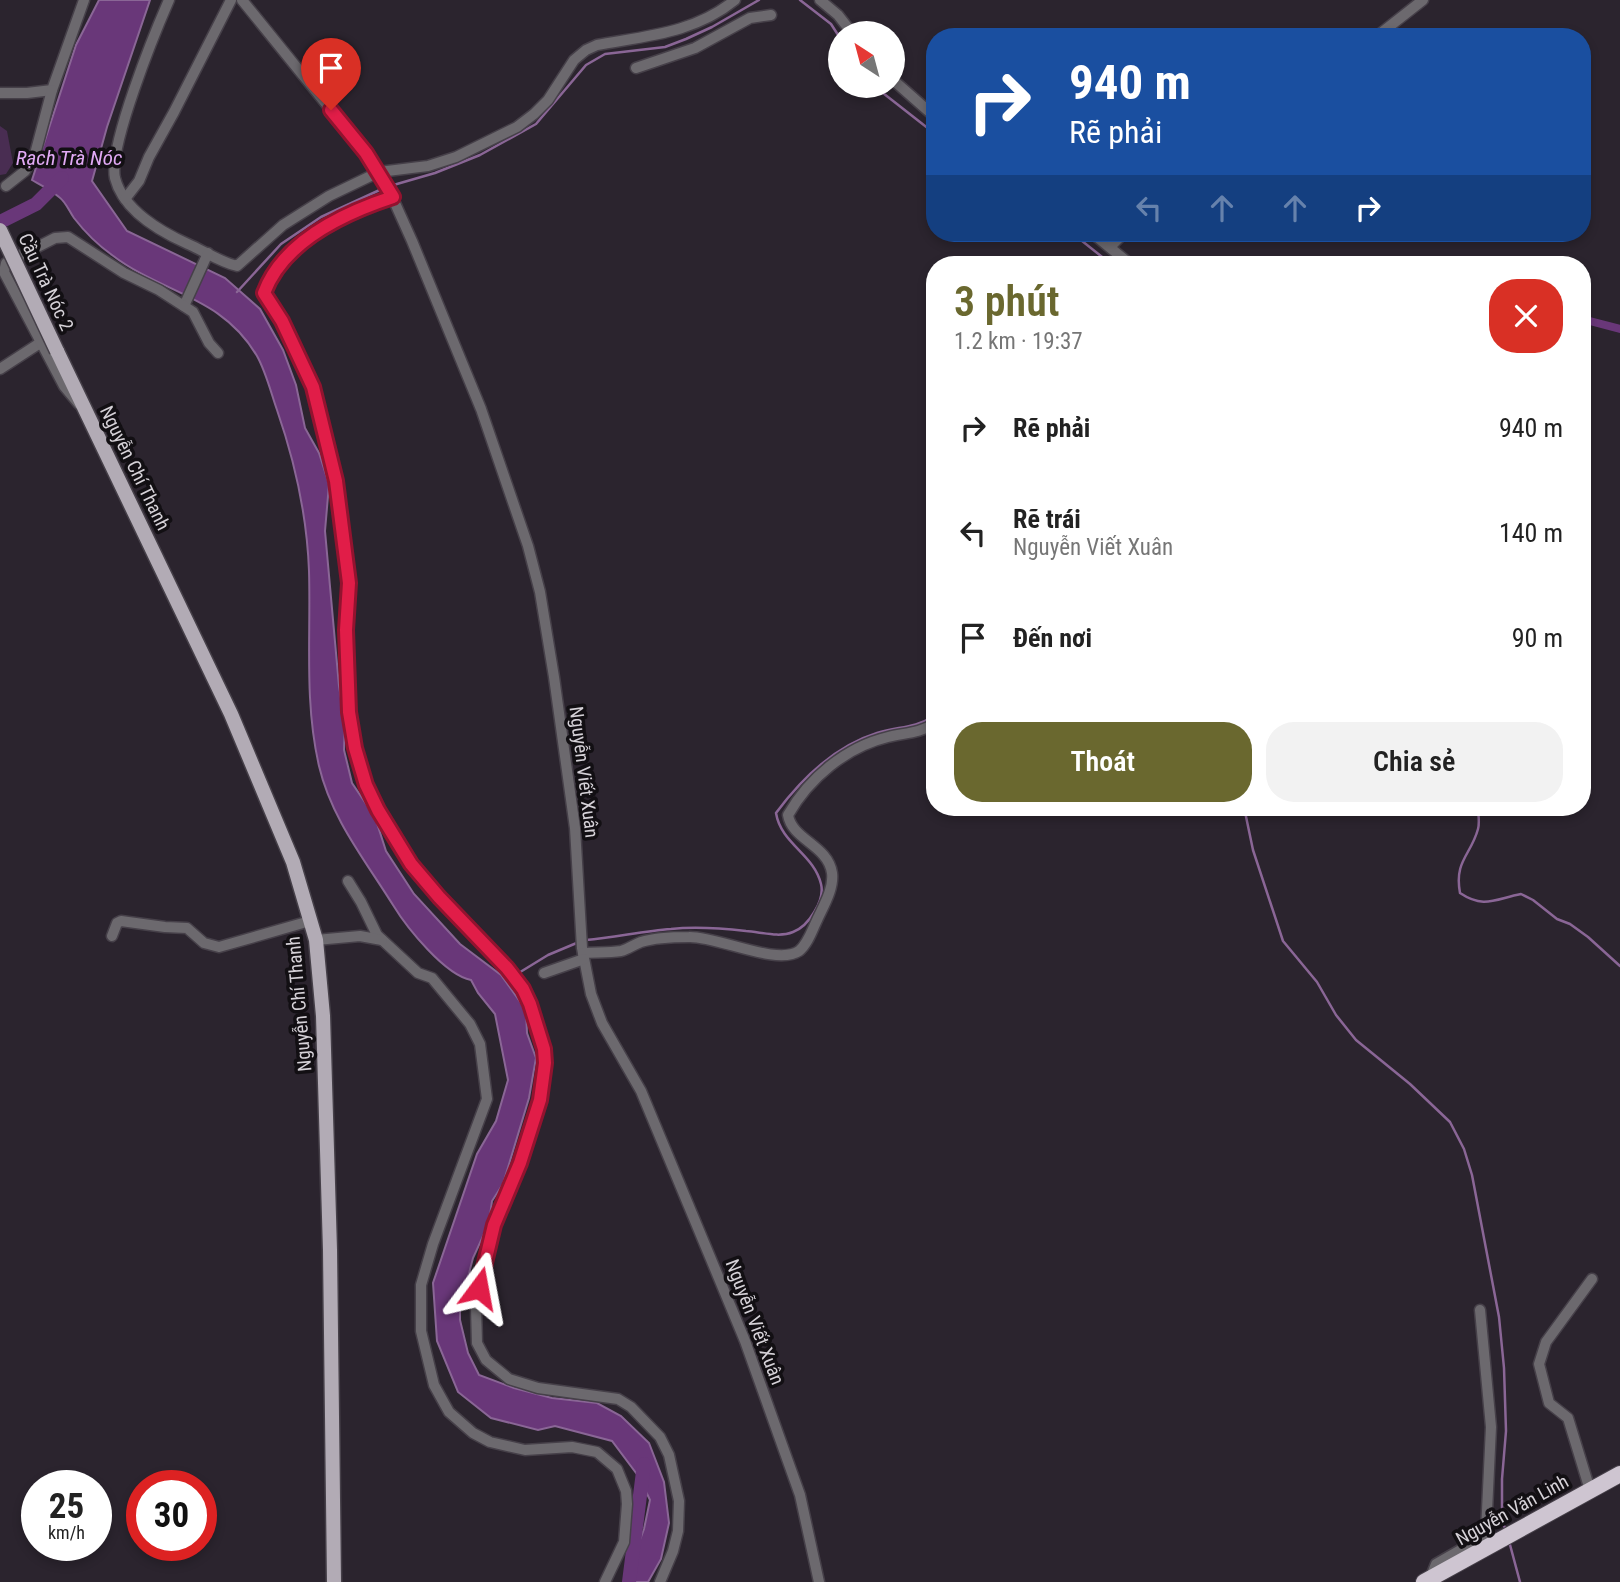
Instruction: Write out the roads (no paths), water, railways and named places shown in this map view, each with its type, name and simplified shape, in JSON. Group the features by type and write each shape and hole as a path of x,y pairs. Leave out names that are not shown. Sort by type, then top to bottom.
{"highway":[{"name":"Nguyễn Văn Linh","path":"1427,1580 1620,1474"}],"main road":[{"name":"Cầu Trà Nóc 2","path":"0,229 57,351"},
{"name":"Nguyễn Chí Thanh","path":"57,351 236,726 293,862 316,940 326,1085 334,1582"}],"street":[{"path":"6,186 25,170 32,160 52,90 84,0"},
{"path":"169,0 149,44 117,149 114,175 125,199 138,212 206,258 229,264 240,264 263,241 314,205 381,175 428,166 456,157 517,127 548,100 573,60 586,50 597,46 705,43 740,22 760,15 771,15"},
{"path":"125,199 139,181 230,0"},
{"name":"Nguyễn Viết Xuân","path":"242,0 381,175 481,409 528,546 540,592 575,828 583,953 597,1012 641,1091 745,1341 800,1495 818,1582"},
{"path":"636,68 735,0"},
{"path":"820,0 843,21"},
{"path":"1387,28 1423,0"},
{"path":"0,93 52,90"},
{"path":"905,90 926,109"},
{"path":"391,194 316,234 280,264 273,272 264,293 282,321 313,387 336,481 349,583 346,630 349,712 355,748 366,785 411,864 515,978 530,1004 542,1041 545,1063 540,1100 491,1237 476,1307 477,1343 486,1360 509,1379 538,1388 618,1399 631,1407 660,1437 669,1455 679,1501 678,1531 660,1582"},
{"path":"85,408 75,401 64,386 4,272 6,263 55,238 68,237 124,273 186,301 209,343 218,353"},
{"path":"1104,242 1121,256"},
{"path":"186,301 206,258"},
{"path":"0,369 40,343"},
{"path":"544,973 583,953 621,951 645,941 706,938 788,955 802,948 832,882 830,866 821,851 792,826 788,815 791,809 827,767 849,753 875,741 926,727"},
{"path":"348,881 372,927 382,940 418,973 432,978 470,1024 480,1044 487,1099 433,1244 421,1285 421,1331 434,1385 449,1412 473,1433 491,1442 526,1450 572,1447 597,1452 617,1469 626,1491 624,1542 605,1582"},
{"path":"112,936 121,920 165,928 187,928 204,943 219,947 310,921"},
{"path":"316,940 359,936 382,940"},
{"path":"1590,1490 1568,1418 1549,1403 1539,1364 1542,1349 1592,1279"},
{"path":"1427,1580 1436,1564 1483,1537 1486,1532 1491,1427 1480,1310"}],"water":[{"path":"99,0 150,0 107,127 92,181 127,231 225,278 260,309 283,350 296,385 305,428 319,453 329,484 325,531 339,686 345,722 344,750 352,783 375,817 386,851 414,894 460,944 501,975 526,1010 527,1033 536,1058 529,1098 503,1184 492,1201 489,1223 473,1258 460,1308 460,1320 468,1353 479,1375 552,1398 597,1403 621,1416 649,1443 664,1482 669,1523 661,1559 648,1582 624,1582 644,1529 650,1500 639,1477 612,1441 555,1426 538,1430 491,1418 458,1392 437,1341 433,1283 477,1154 496,1121 508,1080 495,1014 471,980 439,960 407,926 350,838 324,785 311,717 309,571 303,510 289,449 260,362 243,336 227,320 112,255 82,228 61,199 32,180 76,45"}],"waterway":[{"path":"390,186 435,173 480,155 536,124 586,65 605,54 665,47 712,27 759,0"},
{"path":"800,0 828,22"},
{"path":"889,98 926,127"},
{"name":"Rạch Trà Nóc","path":"0,222 36,204 62,178"},
{"path":"237,292 281,244 321,217 384,188"},
{"path":"1083,242 1101,256"},
{"path":"1591,321 1620,329"},
{"path":"586,940 680,928 717,928 776,935 799,929 818,905 821,884 812,865 784,833 776,813 808,776 847,746 877,733 926,720"},
{"path":"1246,816 1253,850 1283,941 1317,982 1336,1015 1356,1040 1410,1084 1450,1122 1464,1149 1472,1175 1499,1317 1506,1431 1502,1520 1506,1531"},
{"path":"1479,816 1475,838 1459,873 1460,893 1483,902 1521,894 1588,937 1620,966"},
{"path":"517,974 548,955 579,942"},
{"path":"629,1582 644,1464"},
{"path":"1509,1541 1520,1582"}]}
